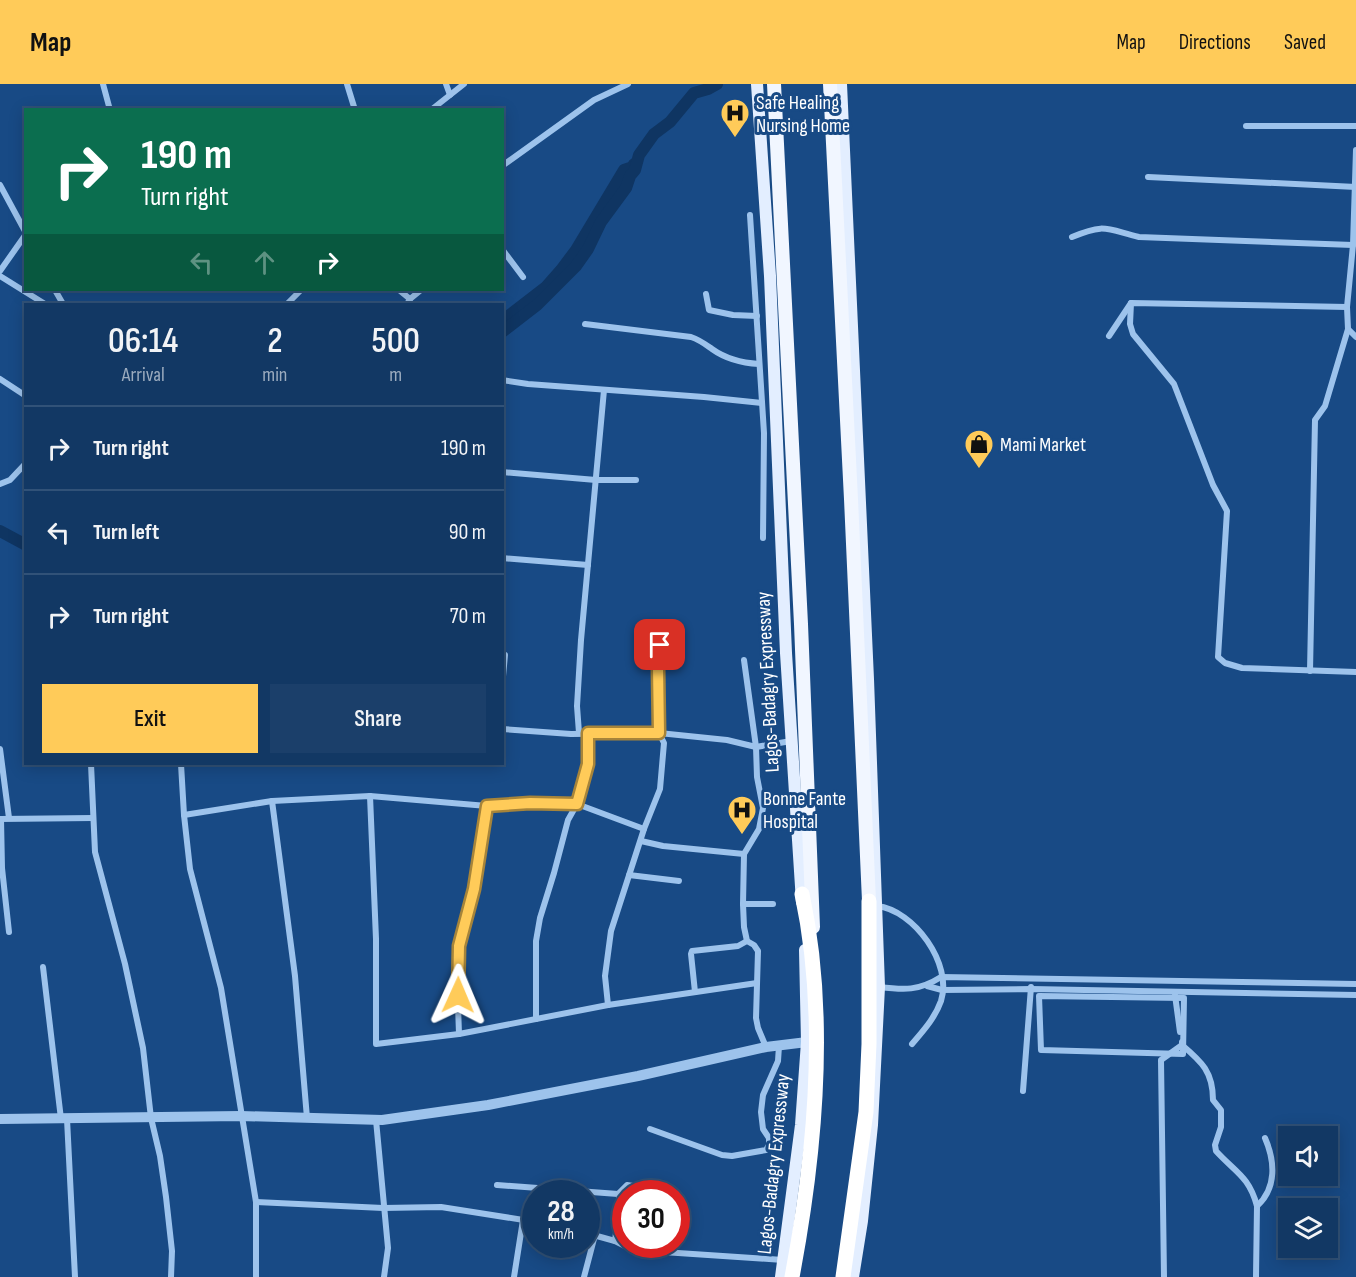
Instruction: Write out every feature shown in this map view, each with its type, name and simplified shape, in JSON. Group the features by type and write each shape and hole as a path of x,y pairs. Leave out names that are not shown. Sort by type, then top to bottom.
{"highway":[{"name":"Lagos-Badagry Expressway","path":"774,84 801,624 817,1050 809,1154 792,1277"},
{"path":"830,84 873,903 866,1112 843,1277"},
{"path":"802,894 808,919 815,993"}],"main road":[{"name":"Lagos-Badagry Expressway","path":"757,84 770,276 786,653 802,894 807,1042 801,1125 781,1277"},
{"path":"841,84 873,903 879,987 872,1125 862,1221 853,1277"}],"street":[{"path":"103,84 109,108"},
{"path":"346,84 354,108"},
{"path":"446,84 450,95"},
{"path":"434,108 464,84"},
{"path":"504,165 594,100 616,86 628,84"},
{"path":"1246,126 1356,126"},
{"path":"1310,671 1315,420 1325,406 1348,329 1347,307 1353,245 1356,150"},
{"path":"1148,177 1355,187"},
{"path":"0,185 24,229"},
{"path":"750,215 764,433 762,538"},
{"path":"1072,237 1094,228 1107,228 1139,237 1353,245"},
{"path":"0,271 24,236"},
{"path":"504,252 523,277"},
{"path":"0,276 24,291"},
{"path":"24,291 43,303"},
{"path":"288,303 300,291"},
{"path":"408,302 420,291"},
{"path":"706,294 709,310 733,315 757,316"},
{"path":"1131,303 1347,307"},
{"path":"1109,336 1131,303"},
{"path":"1131,303 1130,324 1133,334 1174,384 1213,484 1227,511 1218,657 1233,666 1356,672"},
{"path":"585,324 691,337 699,339 728,358 742,363 759,364"},
{"path":"1348,329 1356,337"},
{"path":"0,379 24,395"},
{"path":"504,380 762,403"},
{"path":"579,734 577,706 604,390"},
{"path":"0,484 10,480 24,465"},
{"path":"504,472 596,480 636,480"},
{"path":"504,558 588,565"},
{"path":"608,1005 605,976 607,952 615,915 660,789 664,743 659,733 658,667 663,624"},
{"path":"504,666 505,655"},
{"path":"744,660 756,747 757,777 763,799 759,829 744,854 744,927 747,941 758,951 758,1028 766,1047"},
{"path":"504,729 579,734 659,733 726,740 756,747 791,741"},
{"path":"536,1019 536,941 540,918 567,820 577,804 588,764 588,733"},
{"path":"0,749 9,818"},
{"path":"92,765 95,852 135,1009 166,1197 172,1251 171,1277"},
{"path":"181,765 190,869 221,988 256,1203 256,1277"},
{"path":"184,815 272,801 370,796 487,806 530,803 577,804 644,829"},
{"path":"370,796 376,939 376,1042 379,1045 459,1034 608,1005 757,983"},
{"path":"272,801 295,976 307,1118"},
{"path":"459,1034 457,976 459,946 474,889 487,806"},
{"path":"9,932 2,868 0,819 93,818"},
{"path":"641,841 663,846 744,854"},
{"path":"629,875 679,880"},
{"path":"873,903 886,907 913,924 932,948 941,977 941,1000 934,1016 912,1044"},
{"path":"743,904 773,904"},
{"path":"694,992 692,951 738,946 747,941"},
{"path":"43,967 64,1119 75,1277"},
{"path":"879,987 904,990 927,986 941,977 1356,984"},
{"path":"1023,1091 1032,980"},
{"path":"927,986 942,990 1031,989 1356,994"},
{"path":"1175,991 1182,1045 1206,1070 1213,1085 1213,1100 1221,1110 1221,1127 1215,1145 1216,1151 1246,1179 1257,1206 1256,1277"},
{"path":"1039,996 1184,998 1183,1054 1041,1050 1039,996"},
{"path":"0,1119 241,1116 376,1120 488,1105 646,1074 766,1047 807,1042"},
{"path":"1164,1277 1161,1060 1182,1045"},
{"path":"650,1129 722,1155 732,1156 766,1150 769,1137 763,1129 761,1112 763,1095 778,1061 779,1046"},
{"path":"376,1120 388,1248 384,1277"},
{"path":"1257,1206 1265,1199 1272,1171 1272,1154 1265,1138"},
{"path":"497,1185 612,1194"},
{"path":"256,1203 383,1208 441,1207 522,1220"},
{"path":"514,1277 522,1226"},
{"path":"690,1254 785,1260"},
{"path":"584,1277 589,1258"}],"waterway":[{"path":"504,330 537,305 576,266 588,249 601,222 626,188 639,155 654,134 670,122 694,93 717,84"},
{"path":"504,319 546,287 561,270 576,250 624,170 633,167 634,164"},
{"path":"0,531 24,544"}],"place":[{"name":"Safe Healing Nursing Home","path":"735,138"},
{"name":"Mami Market","path":"979,470"},
{"name":"Bonne Fante Hospital","path":"742,836"}],"route":[{"path":"458,995 459,946 474,889 487,806 530,803 577,804 588,764 588,733 659,733 660,645"}]}
